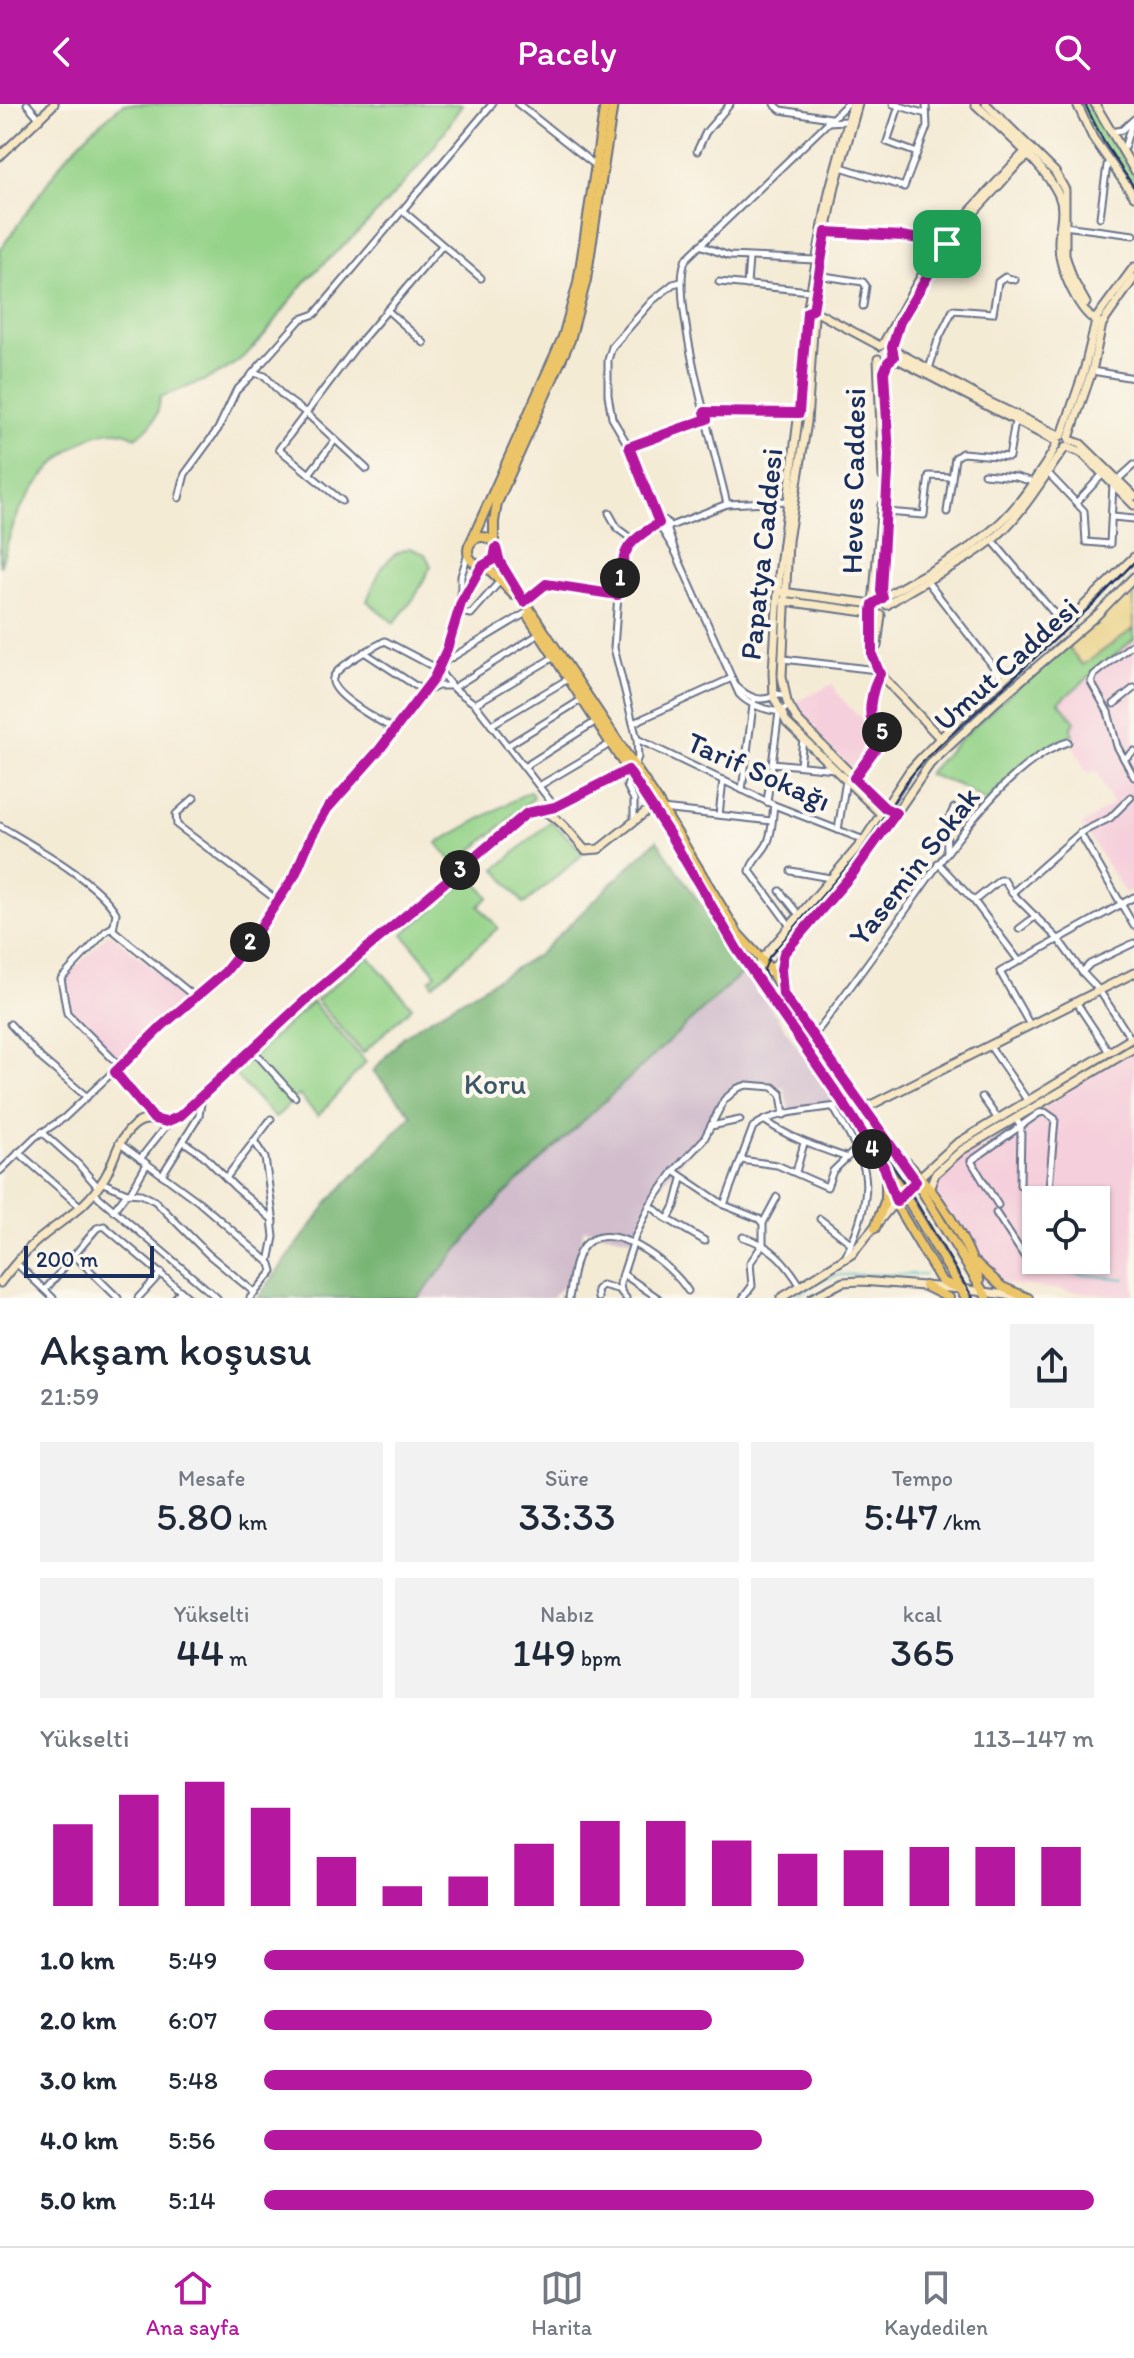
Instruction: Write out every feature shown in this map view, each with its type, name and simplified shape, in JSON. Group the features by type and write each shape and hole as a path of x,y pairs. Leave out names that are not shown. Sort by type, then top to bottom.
{"main road":[{"path":"605,104 578,283 563,337 468,554 472,562 484,566 501,580 526,613 610,744 662,809 738,934 771,970 783,994 863,1109 918,1179 985,1295"},
{"path":"484,566 494,559 497,503 570,340 586,280 613,104"},
{"path":"471,542 485,537 495,546 500,562 524,602 631,770 756,977 903,1192 966,1298"},
{"path":"884,1167 896,1202 942,1282 961,1289"},
{"path":"875,1228 886,1199 884,1167"},
{"path":"918,1179 930,1187 974,1260 985,1295"},
{"path":"974,1260 1002,1287 1028,1298"},
{"path":"961,1289 973,1276"},
{"path":"925,1286 949,1298"}],"street":[{"path":"27,104 40,120"},
{"path":"0,156 54,104"},
{"path":"179,498 185,474 218,429 236,391 289,329 303,317 315,314 492,104"},
{"path":"518,104 596,166"},
{"path":"697,151 710,126 730,104"},
{"path":"774,104 781,110 850,122"},
{"path":"727,504 695,371 681,282 682,269 686,259 829,120 854,104"},
{"name":"Papatya Caddesi","path":"854,104 810,312 788,501 782,659 785,696 798,721 850,779 883,811 894,817"},
{"path":"840,167 904,187 927,125 926,104"},
{"path":"975,104 1027,152"},
{"path":"986,104 1046,175 1060,197 1063,226 1059,249 1063,269 1072,290 1098,321"},
{"path":"1077,104 1093,138 1134,196"},
{"path":"1095,104 1134,170"},
{"path":"917,153 887,142 896,105 926,114"},
{"path":"1109,132 1122,130 1133,121"},
{"path":"1123,152 1133,121"},
{"name":"Papatya Caddesi","path":"850,122 834,170 810,291 807,422 790,526 773,672 774,696 779,712 836,770 850,779"},
{"path":"893,348 900,322 944,243 1027,152"},
{"path":"880,347 944,243 1027,152"},
{"path":"1100,217 1109,162"},
{"path":"402,211 481,278"},
{"path":"1063,226 1134,235"},
{"path":"826,232 902,236 944,243"},
{"path":"700,245 723,255 815,260"},
{"path":"342,501 279,449 387,310 442,246"},
{"path":"747,285 749,257"},
{"path":"875,612 885,602 987,537 1014,510 1064,441 1098,321 1134,267"},
{"path":"817,275 863,282 866,286 863,306"},
{"path":"929,370 938,340 953,310 993,313 998,282 1005,277 1015,280"},
{"path":"875,612 885,602 992,539 1016,517 1064,441 1092,371 1098,321 1134,278"},
{"path":"681,282 673,284 652,301 612,347 608,360 608,395 612,418 629,447 741,696 779,712"},
{"path":"719,282 810,291"},
{"path":"387,310 424,343"},
{"path":"810,312 880,347 893,348 1064,441 1134,496"},
{"name":"Heves Caddesi","path":"879,672 872,650 883,475 880,347"},
{"name":"Heves Caddesi","path":"885,602 881,591 889,455 884,376 894,357 893,348"},
{"path":"878,359 892,361 1015,421 1064,441 1081,444 1134,505"},
{"path":"1092,371 1134,378"},
{"path":"252,374 265,376 283,396 367,469"},
{"path":"705,412 799,413"},
{"path":"629,447 707,419"},
{"path":"947,512 954,460 962,453 1009,457 1015,421"},
{"path":"309,474 336,440"},
{"path":"1047,472 1086,514 1086,542 1110,544 1115,482 1134,465"},
{"path":"984,474 1016,477 1034,483"},
{"path":"1077,502 1103,474"},
{"path":"886,512 924,515 929,476 951,477"},
{"path":"634,821 634,800 627,786 638,757 637,739 614,648 623,557 633,540 663,525 727,504 788,501"},
{"path":"609,513 618,529 633,540"},
{"path":"1113,517 1134,519"},
{"path":"992,539 1064,625"},
{"path":"461,603 461,576 468,554"},
{"name":"Umut Caddesi","path":"756,977 761,960 864,840 910,770 942,736 1134,557"},
{"path":"0,1171 42,1132 64,1118 233,964 295,875 327,809 425,692 439,667 461,603 484,566"},
{"name":"Umut Caddesi","path":"756,977 771,970 853,873 930,764 1098,614 1134,577"},
{"path":"458,612 471,614 501,580"},
{"path":"926,580 1003,679"},
{"path":"524,602 546,584 618,595"},
{"path":"782,596 875,612"},
{"name":"Heves Caddesi","path":"875,612 876,645 883,671 942,736"},
{"path":"439,667 526,613"},
{"path":"425,692 438,686 452,687 539,634"},
{"path":"395,730 346,699 333,686 334,677 341,669 385,641 439,667 452,687 475,704 555,807"},
{"path":"1134,656 1131,646 1094,675 1091,682 1108,712 1114,740 1134,777"},
{"path":"364,652 425,692"},
{"path":"475,704 554,657"},
{"path":"782,659 879,672 942,736"},
{"path":"838,830 850,779 884,739 871,715 879,672"},
{"path":"491,725 568,679"},
{"path":"633,723 733,681"},
{"path":"1114,704 1134,688"},
{"path":"752,701 779,694 785,696"},
{"path":"507,746 581,700"},
{"path":"742,790 752,701"},
{"path":"788,706 779,712 772,763 772,821 768,842 750,871 790,926"},
{"path":"524,767 595,722"},
{"path":"800,765 803,736"},
{"name":"Tarif Sokağı","path":"637,739 771,804 864,840"},
{"name":"Yasemin Sokak","path":"813,1037 970,823 1022,769 1044,753 1068,742"},
{"path":"539,786 610,744"},
{"path":"1124,759 1134,751"},
{"path":"772,763 836,770"},
{"path":"140,1159 169,1122 180,1116 308,998 527,813 555,807 631,770"},
{"path":"719,815 723,780"},
{"path":"1012,893 1080,833 1110,818 1131,797"},
{"path":"194,798 176,814 177,825 278,901"},
{"path":"545,811 589,851 599,849 652,807"},
{"path":"947,852 946,825 954,808"},
{"path":"662,809 772,821"},
{"path":"0,826 53,858 102,895 116,913 113,930 195,997"},
{"path":"1080,833 1134,926"},
{"path":"938,863 974,901 1019,961"},
{"path":"791,871 830,878"},
{"path":"781,1298 845,1259 861,1245 903,1192 956,1144 1132,1038 1058,939 1002,879 974,901"},
{"path":"780,891 799,915"},
{"path":"1031,1025 1000,972 1134,897"},
{"path":"1019,929 1036,916"},
{"path":"113,927 61,979 67,1013 120,1066"},
{"path":"1082,972 1090,964 1134,943"},
{"path":"746,944 758,949 772,948"},
{"path":"783,994 781,969 784,953"},
{"path":"863,1109 1134,973"},
{"path":"1076,1002 1109,1052"},
{"path":"10,1024 53,1069 87,1097"},
{"path":"990,1046 1027,1100"},
{"path":"930,1187 931,1178 962,1150 1134,1048"},
{"path":"252,1049 295,1097"},
{"path":"115,1072 154,1119"},
{"path":"598,1298 597,1290 602,1285 623,1295 623,1274 650,1205 674,1171 701,1143 722,1103 744,1085 770,1087 781,1094 784,1115"},
{"path":"162,1175 199,1116 202,1096"},
{"path":"982,1097 998,1119"},
{"path":"724,1205 749,1131 764,1120 844,1104"},
{"path":"833,1107 856,1149 865,1182 860,1224 845,1259"},
{"path":"998,1205 971,1161 1041,1112 1050,1113 1055,1119 1049,1186"},
{"path":"1016,1118 1021,1128 1020,1185"},
{"path":"0,1283 39,1239 82,1207 98,1187 119,1143 136,1124 145,1119 169,1122"},
{"path":"226,1178 271,1119"},
{"path":"710,1126 740,1120"},
{"path":"764,1120 804,1143 845,1157"},
{"path":"42,1132 81,1166 113,1211 217,1298"},
{"path":"254,1141 265,1158 274,1224 269,1262"},
{"path":"184,1142 203,1155 274,1224"},
{"path":"98,1187 141,1194 155,1201 253,1295 273,1271 269,1262 199,1202 119,1143"},
{"path":"796,1172 804,1143"},
{"path":"741,1160 763,1162 796,1172 827,1187 833,1171 856,1149"},
{"path":"18,1152 82,1207"},
{"path":"113,1211 147,1164"},
{"path":"674,1171 724,1205 759,1219 763,1224"},
{"path":"668,1219 675,1206 682,1178"},
{"path":"743,1298 752,1286 751,1260 763,1244 763,1224 777,1197"},
{"path":"650,1205 705,1241"},
{"path":"996,1213 1022,1253"},
{"path":"820,1219 852,1244"},
{"path":"45,1290 97,1228 104,1226 189,1298"},
{"path":"743,1237 763,1244 785,1262 800,1285"},
{"path":"569,1298 578,1255 586,1244 602,1238 633,1244 664,1262 688,1291"},
{"path":"74,1255 118,1298"},
{"path":"15,1263 53,1298"},
{"path":"138,1298 161,1273"},
{"path":"623,1274 658,1298"},
{"path":"812,1298 843,1282 877,1282 1028,1298"},
{"path":"175,1298 181,1291"}],"shaded area":[{"path":"1134,639 1134,889 1125,893 1082,825 1112,804 1096,770 1087,774 1072,743 1071,729 1059,703"},
{"path":"833,684 838,694 880,734 881,739 849,767 796,714 792,704"},
{"path":"111,934 184,994 186,1000 120,1061 70,1012 64,980"},
{"path":"745,970 833,1098 831,1103 789,1111 784,1088 752,1081 737,1084 721,1099 701,1138 658,1187 631,1239 584,1229 572,1277 551,1298 418,1298 500,1198"},
{"path":"1134,1043 1134,1298 980,1281 968,1272 929,1216 925,1200 927,1187 964,1156 976,1152 1060,1097 1062,1086"}],"green space":[{"path":"123,104 462,104 439,140 412,173 354,236 309,278 267,332 238,361 220,373 160,397 154,421 135,437 119,431 101,433 84,441 51,467 18,514 0,567 0,250 65,158"},
{"path":"1079,104 1092,104 1134,175 1134,192 1099,142"},
{"path":"410,548 425,554 431,566 415,597 394,623 367,601 377,576 387,562"},
{"path":"1134,628 1134,639 1059,702 1075,721 1071,729 1073,736 1036,754 987,802 958,785 927,774 961,738 1065,644 1083,665"},
{"path":"530,791 534,798 455,865 437,843"},
{"path":"551,821 581,850 582,855 524,904 496,869"},
{"name":"Koru","path":"657,840 745,970 501,1198 418,1298 258,1298 331,1199 412,1115 373,1071 403,1037 418,1026 539,954"},
{"path":"472,877 489,897 479,906 498,928 433,985 430,980 436,974 403,934"},
{"path":"368,956 412,1007 363,1053 316,1000"},
{"path":"312,1002 366,1062 318,1116 299,1095 275,1118 234,1074"}],"sand":[{"path":"1134,578 1134,628 1083,665 1065,644"}],"waterway":[{"path":"793,1298 821,1280 837,1275 925,1274"},
{"path":"1077,1274 1125,1279"}],"tram line":[{"path":"1085,104 1104,142 1134,187"},
{"path":"973,1298 908,1188 770,988 764,970 769,957 860,852 906,782 926,758 1097,601 1134,562"}],"route":[{"path":"826,232 902,236 947,244 900,322 892,347 894,357 884,372 889,455 883,598 873,604 872,610 872,655 880,674 875,683 871,715 884,740 854,778 885,808 896,813 853,873 784,953 781,969 783,994 916,1181 896,1202 884,1167 737,949 628,770 555,807 527,813 308,998 180,1116 166,1122 154,1119 115,1072 163,1025 225,972 255,935 295,875 317,824 327,809 380,749 434,678 447,649 461,603 482,566 489,564 496,556 496,548 500,562 524,602 546,584 618,595 627,546 634,538 659,523 629,447 707,419 705,412 799,413 807,312 813,310 826,232"}]}
